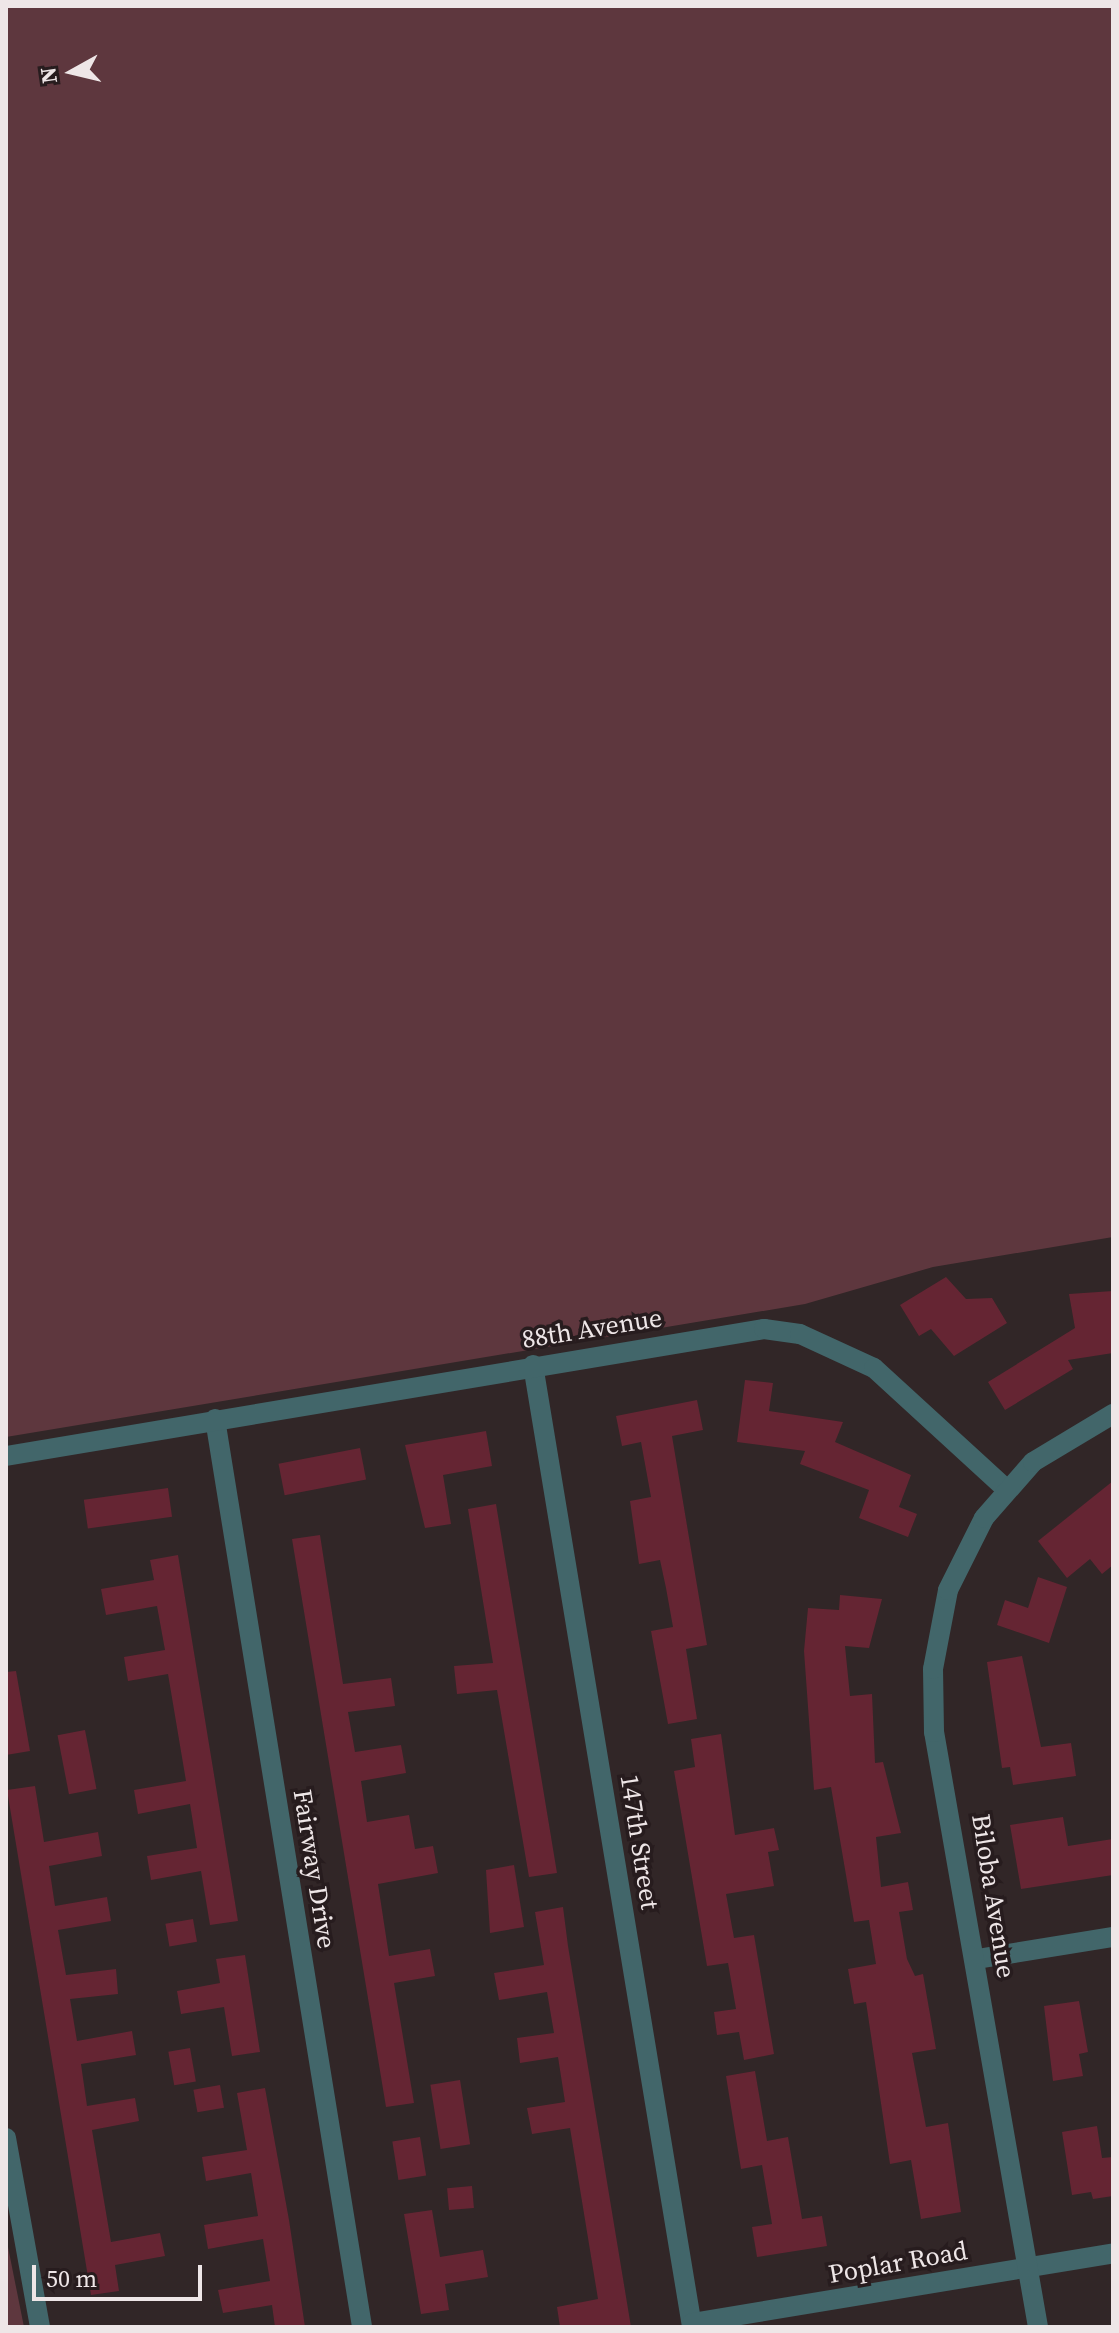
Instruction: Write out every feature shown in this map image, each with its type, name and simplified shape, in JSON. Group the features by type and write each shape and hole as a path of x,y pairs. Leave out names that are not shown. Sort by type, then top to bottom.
{"street":[{"name":"88th Avenue","path":"6,1456 737,1331 800,1334 874,1368 1006,1489"},
{"name":"147th Street","path":"533,1365 692,2325"},
{"path":"1006,1489 1053,1447 1113,1414"},
{"name":"Fairway Drive","path":"215,1419 362,2327"},
{"name":"Biloba Avenue","path":"1006,1489 948,1590 933,1669 934,1732 977,1959 1038,2327"},
{"path":"977,1959 1113,1937"},
{"path":"6,2138 40,2327"},
{"name":"Poplar Road","path":"692,2325 1113,2253"}],"shaded area":[{"path":"6,6 1113,6 1113,1237 933,1267 805,1304 6,1437"},
{"path":"8,2247 24,2327 6,2327"}],"building":[{"path":"946,1277 966,1299 992,1298 1007,1323 954,1356 931,1329 919,1336 900,1305"},
{"path":"1113,1291 1113,1353 1068,1360 1073,1369 1005,1410 988,1382 1075,1328 1069,1294"},
{"path":"745,1380 773,1383 769,1411 843,1422 835,1442 911,1475 899,1507 917,1514 908,1537 859,1518 869,1490 800,1464 805,1451 737,1442"},
{"path":"697,1400 703,1430 672,1436 707,1645 686,1649 697,1719 668,1724 651,1631 673,1627 660,1560 639,1564 630,1501 651,1497 641,1442 622,1446 616,1416"},
{"path":"486,1431 492,1466 443,1475 451,1524 425,1528 405,1445"},
{"path":"360,1448 366,1479 285,1495 279,1464"},
{"path":"1113,1481 1113,1565 1102,1574 1090,1559 1067,1578 1038,1541"},
{"path":"168,1488 172,1517 88,1529 84,1500"},
{"path":"496,1504 557,1873 529,1877 497,1690 457,1694 454,1666 493,1663 468,1509"},
{"path":"320,1535 343,1684 391,1678 395,1706 348,1712 355,1752 401,1745 406,1773 361,1781 367,1822 409,1815 415,1849 433,1846 438,1873 378,1884 389,1956 430,1949 435,1976 394,1983 414,2103 386,2107 292,1539"},
{"path":"178,1555 238,1921 210,1925 201,1871 151,1880 147,1856 197,1848 190,1804 138,1814 134,1790 186,1781 168,1674 128,1681 124,1657 165,1650 157,1606 106,1615 101,1589 154,1580 150,1560"},
{"path":"1038,1577 1067,1587 1049,1643 997,1625 1005,1600 1028,1608"},
{"path":"840,1595 882,1599 869,1648 845,1646 850,1696 872,1694 875,1763 883,1762 901,1833 876,1837 881,1887 908,1882 913,1910 899,1912 907,1959 915,1976 923,1974 936,2049 912,2053 926,2127 948,2123 961,2212 921,2219 911,2160 890,2164 866,2002 854,2004 848,1969 876,1964 869,1920 854,1922 831,1787 814,1790 804,1651 808,1608 839,1610"},
{"path":"1022,1656 1041,1747 1071,1743 1076,1776 1013,1785 1010,1767 1002,1768 987,1662"},
{"path":"16,1671 30,1751 6,1755 6,1672"},
{"path":"85,1730 96,1789 69,1794 58,1735"},
{"path":"721,1734 735,1835 774,1828 779,1850 768,1852 774,1886 726,1894 734,1938 754,1935 774,2054 744,2060 739,2032 717,2035 714,2012 736,2009 728,1963 707,1966 674,1771 695,1767 691,1739"},
{"path":"35,1786 44,1842 98,1832 102,1856 49,1866 55,1906 107,1897 111,1921 58,1930 66,1975 116,1969 118,1994 70,1999 77,2041 132,2031 136,2055 81,2064 87,2106 135,2098 139,2121 92,2130 111,2242 160,2233 165,2256 115,2265 119,2291 91,2295 7,1790"},
{"path":"1063,1817 1068,1846 1113,1839 1113,1875 1021,1889 1010,1825"},
{"path":"514,1865 524,1927 490,1933 486,1870"},
{"path":"563,1907 631,2327 560,2327 557,2307 598,2299 570,2128 532,2134 527,2108 565,2102 558,2057 520,2063 517,2038 554,2033 547,1992 499,2000 494,1973 544,1965 535,1912"},
{"path":"193,1919 197,1942 169,1947 165,1924"},
{"path":"245,1955 260,2052 232,2056 224,2007 181,2014 177,1991 220,1983 216,1959"},
{"path":"1079,2001 1088,2052 1079,2054 1083,2076 1053,2081 1044,2006"},
{"path":"190,2048 196,2081 174,2085 168,2052"},
{"path":"755,2071 767,2141 788,2137 802,2219 822,2216 827,2246 757,2257 752,2227 772,2224 762,2165 741,2169 726,2076"},
{"path":"460,2080 470,2144 441,2149 430,2085"},
{"path":"220,2085 224,2108 197,2112 193,2090"},
{"path":"265,2088 305,2327 275,2327 272,2305 223,2313 218,2290 270,2281 263,2239 208,2249 204,2225 258,2216 251,2173 206,2181 202,2157 247,2150 237,2093"},
{"path":"1097,2126 1102,2158 1113,2157 1113,2196 1093,2199 1091,2192 1072,2195 1062,2132"},
{"path":"420,2137 426,2176 398,2180 392,2141"},
{"path":"472,2186 474,2208 449,2210 447,2188"},
{"path":"432,2210 440,2257 483,2250 488,2277 445,2284 449,2310 421,2314 404,2214"}]}
